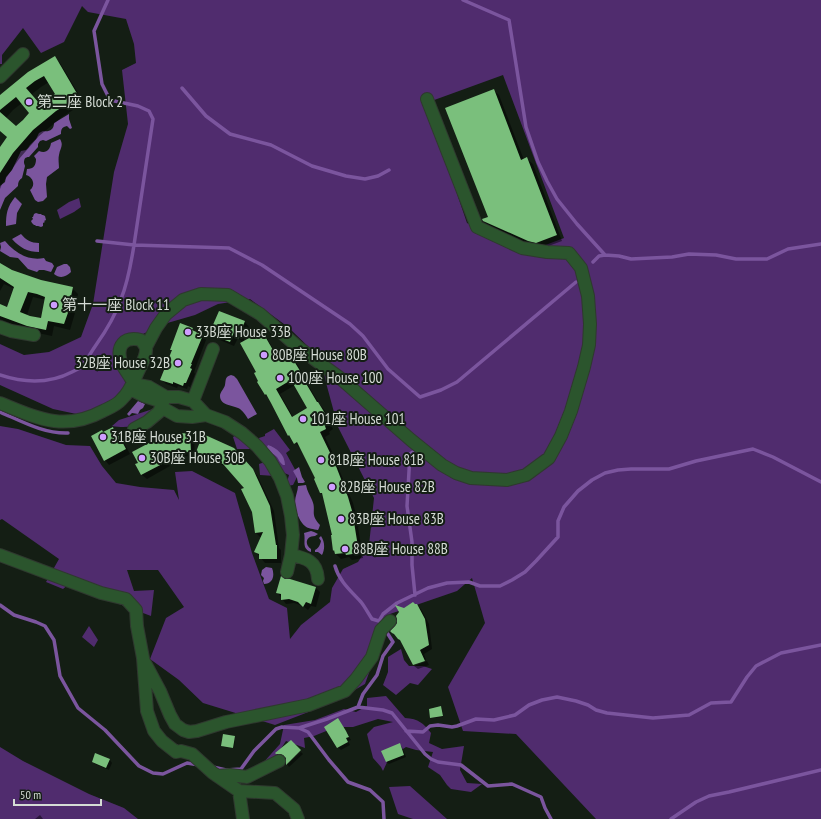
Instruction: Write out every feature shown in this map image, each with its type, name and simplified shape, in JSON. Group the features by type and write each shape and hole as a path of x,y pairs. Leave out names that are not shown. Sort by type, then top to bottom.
{"street":[{"path":"0,77 23,54"},
{"path":"0,402 28,414 61,422 75,421 93,416 121,401 132,385 146,355 146,347 156,328 166,314 183,300 201,294 228,295 260,314 299,348 340,378 442,465 456,473 471,478 507,480 526,475 549,458 561,436 584,367 589,345 590,324 588,296 581,268 569,253 547,252 522,248 477,226 428,99"},
{"path":"0,327 11,331 34,335"},
{"path":"146,347 141,340 134,338 127,340 121,346 120,353 122,363 132,385 144,396 163,402 177,416 192,417 206,415"},
{"path":"193,401 213,349"},
{"path":"163,402 179,398 193,401 206,415 225,422 242,433 257,446 270,461 280,478 287,496 291,516 293,535 291,555 286,572"},
{"path":"134,429 159,412 163,402"},
{"path":"0,555 101,593 126,599 136,610 137,626 143,658 147,711 154,731 162,741 176,752 181,751 192,754 215,775 239,791 275,793 294,809 298,819"},
{"path":"291,555 304,558 312,563 318,573 318,579"},
{"path":"143,658 175,724 183,730 189,732 197,731 226,722 309,705 345,691 356,680 372,657 381,630 390,621"},
{"path":"215,775 247,777 279,761"},
{"path":"239,791 243,819"}],"shaded area":[{"path":"0,0 821,0 821,819 596,819 516,734 463,731 448,687 485,623 472,578 457,591 390,614 365,684 334,702 275,725 203,703 179,680 150,659 166,618 184,607 158,570 127,570 134,591 154,590 151,616 103,598 77,577 63,589 46,582 59,559 2,519 0,520 0,426 18,429 66,445 90,446 102,466 116,483 174,490 179,500 175,472 192,471 235,493 252,553 269,599 287,608 290,639 301,625 330,602 332,588 343,569 358,562 369,545 374,498 338,427 325,379 323,361 288,327 250,299 218,304 195,315 164,324 143,334 126,335 118,360 126,385 115,400 81,415 53,409 0,385 0,344 24,355 49,352 81,337 93,304 114,172 128,124 122,70 136,63 134,44 126,19 88,12 82,6 64,42 41,53 23,28 2,55 2,64 0,64","holes":["503,75 564,238 535,249 485,232 467,223 426,103"]},
{"path":"69,114 72,128 70,129 67,126 64,127 61,134 46,141 40,141 38,147 29,157 25,158 22,178 19,181 18,186 5,198 0,210 0,186 5,182 6,177 12,170 21,151 28,148 39,133 51,130 54,123"},
{"path":"60,139 62,145 59,157 59,168 47,177 47,197 43,201 38,202 35,200 30,190 33,186 33,181 26,175 27,169 34,166 36,163 34,156 39,151 47,151 50,148 51,143"},
{"path":"15,197 22,204 17,213 16,224 6,226 6,218 10,204"},
{"path":"79,198 81,207 60,219 57,210 69,202"},
{"path":"36,213 45,216 46,220 41,227 34,225 31,221 33,219 32,217"},
{"path":"21,234 29,241 39,243 39,252 24,249 12,239"},
{"path":"5,241 22,255 38,259 44,258 46,261 52,263 54,266 51,272 39,270 37,272 28,269 18,258 10,257 0,251 0,243"},
{"path":"67,264 70,267 71,272 63,277 54,274 57,267"},
{"path":"231,375 237,379 257,414 248,419 240,409 222,402 220,395 226,378"},
{"path":"138,401 145,404 143,408 138,414 132,413 129,416 127,414"},
{"path":"156,408 137,424 127,427 112,426 119,420"},
{"path":"274,429 290,450 286,453 298,475 293,485 286,486 289,475 282,472 261,445 259,438 265,436 265,434"},
{"path":"240,432 252,447 249,449 237,449 233,437"},
{"path":"268,445 280,452 284,458 285,465 283,465 277,457 269,451 267,447"},
{"path":"265,462 275,476 260,475 259,464"},
{"path":"299,467 305,482 303,483 298,483 293,471"},
{"path":"306,485 314,507 315,518 320,525 318,530 305,526 299,518 295,505 298,486"},
{"path":"311,531 318,534 310,537 307,541 307,545 311,549 311,552 305,546 304,533"},
{"path":"321,536 324,546 322,555 315,552 320,544 321,541 319,538"},
{"path":"266,567 272,568 273,576 271,581 264,584 264,578 261,575 262,570"},
{"path":"89,626 98,640 94,647 82,637"},
{"path":"401,649 404,660 409,666 423,666 432,669 418,685 410,683 396,695 383,685 388,672 388,657"},
{"path":"386,696 405,718 414,719 426,727 431,733 429,743 442,749 464,746 460,770 467,783 482,784 471,792 451,789 440,775 428,767 433,752 406,747 389,758 383,771 373,758 367,734 374,727 393,722 378,719 353,727 336,727 314,736 304,738 305,748 286,741 274,759 262,764 280,744 284,725 315,720 344,709 356,712 367,706 367,698"},
{"path":"0,747 23,761 89,794 124,808 138,819 0,819"},
{"path":"410,786 447,819 413,819 398,814 389,787"}],"building":[{"path":"55,56 79,97 56,111 33,130 13,153 0,173 0,147 7,137 0,131 0,112 16,126 29,113 16,97 0,110 0,95 28,72","holes":["44,76 55,94 40,104 26,88"]},
{"path":"494,89 521,160 527,157 557,235 536,243 528,241 483,221 482,219 488,217 445,108"},
{"path":"0,263 12,270 41,280 73,287 70,307 64,324 48,321 46,330 27,326 0,316 0,304 7,307 14,287 0,278","holes":["28,292 45,297 41,318 20,312"]},
{"path":"219,311 245,321 238,339 234,332 230,342 209,334"},
{"path":"180,323 193,328 192,330 203,335 191,364 190,368 192,369 186,383 184,383 183,386 173,382 173,384 160,380 172,350 170,350"},
{"path":"262,331 277,357 283,353 284,356 289,353 326,415 324,415 329,424 325,426 326,429 320,432 334,461 348,497 355,521 359,553 346,555 345,553 335,554 334,550 333,551 332,535 322,493 320,493 314,479 315,478 297,442 294,444 289,435 288,436 266,394 265,395 257,382 258,381 254,373 256,372 240,343","holes":["291,380 307,408 292,417 276,389"]},
{"path":"113,427 126,449 104,461 91,436 102,430 103,432"},
{"path":"190,433 191,452 162,453 166,462 141,475 135,464 138,463 132,452 164,437 164,434"},
{"path":"203,434 234,448 253,469 270,506 277,545 277,559 259,559 259,554 254,552 263,532 255,533 252,512 241,489 244,488 223,464 196,452"},
{"path":"281,576 285,579 290,579 316,587 311,604 306,602 303,607 298,602 289,599 281,600 281,594 276,593"},
{"path":"413,602 417,604 425,619 429,645 420,650 425,661 413,665 400,640 390,631 397,623 396,616 399,612 395,605 404,608"},
{"path":"441,706 443,716 430,718 429,709"},
{"path":"338,718 349,737 346,738 348,742 337,748 324,727"},
{"path":"223,734 235,736 233,748 221,746"},
{"path":"291,740 301,750 286,765 286,758 283,755 275,753"},
{"path":"400,743 404,755 386,762 381,751"},
{"path":"95,753 110,759 106,768 92,762"}],"waterway":[{"path":"108,0 94,31 102,84 110,100 138,106 149,111 153,119 134,245 229,248 262,265 350,324 363,336 388,369 420,397 441,390 457,382 576,282"},
{"path":"463,0 509,20 526,127 538,162 557,199 605,255 631,259 672,257 689,254 716,255 736,259 767,259 788,249 821,244"},
{"path":"182,88 206,116 230,134 271,145 312,166 346,176 365,179 378,176 389,170"},
{"path":"0,375 27,381 54,379 80,368 84,363 107,329 119,305 127,279 134,245 97,241"},
{"path":"593,262 599,256 605,255"},
{"path":"0,412 41,429 59,433 68,433"},
{"path":"380,623 379,621 383,614 397,603 428,588 447,583 469,582 480,586 500,586 525,572 558,537 558,521 564,507 578,491 592,480 605,473 631,469 669,469 696,461 753,449 773,457 821,482"},
{"path":"413,452 410,454 407,506 412,542 412,565 415,595"},
{"path":"335,566 342,581 361,602 372,619 379,621"},
{"path":"0,605 14,615 45,626 54,640 60,676 78,708 105,730 139,766 153,773 163,774 187,763 199,765"},
{"path":"299,728 358,707 363,694 377,675 383,656 393,642 386,631"},
{"path":"406,731 423,732 430,726 438,725 452,727 476,719 494,720 515,715 529,705 542,700 557,697 576,701 607,713 653,718 689,715 711,703 731,702 756,666 781,653 821,645"},
{"path":"358,707 383,710 392,713 425,754 431,759 438,762 461,765 488,786 512,784 541,797 551,819"},
{"path":"213,767 226,770 241,769 254,751 276,729 282,727 299,728 308,732 348,782 370,790 383,802 384,819"},
{"path":"671,819 696,802 709,796 821,770"}],"place":[{"name":"第二座 Block 2","path":"29,102"},
{"name":"第十一座 Block 11","path":"54,305"},
{"name":"33B座 House 33B","path":"188,332"},
{"name":"80B座 House 80B","path":"264,355"},
{"name":"32B座 House 32B","path":"178,363"},
{"name":"100座 House 100","path":"280,378"},
{"name":"101座 House 101","path":"303,419"},
{"name":"31B座 House 31B","path":"103,437"},
{"name":"30B座 House 30B","path":"142,458"},
{"name":"81B座 House 81B","path":"321,460"},
{"name":"82B座 House 82B","path":"332,487"},
{"name":"83B座 House 83B","path":"341,519"},
{"name":"88B座 House 88B","path":"345,549"}]}
